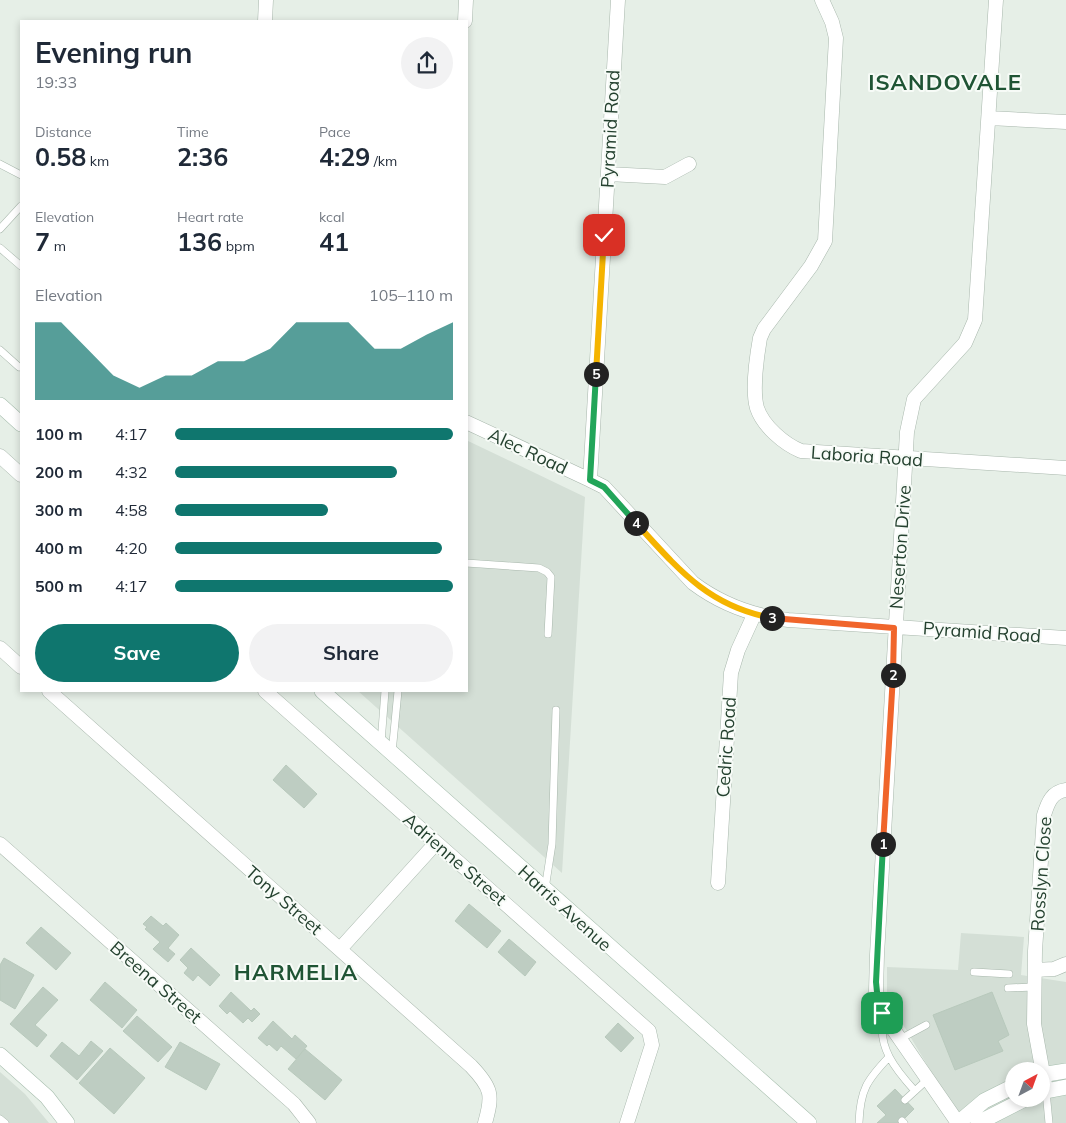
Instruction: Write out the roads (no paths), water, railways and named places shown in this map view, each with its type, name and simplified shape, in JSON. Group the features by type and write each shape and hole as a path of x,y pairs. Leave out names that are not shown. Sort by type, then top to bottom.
{"main road":[{"path":"0,405 20,423"},
{"name":"Harris Avenue","path":"323,692 809,1123"},
{"path":"2,1059 47,1097 67,1123"},
{"path":"1050,1074 1066,1071"},
{"path":"1050,1089 1066,1086"},
{"path":"958,1123 984,1101 1005,1090"},
{"path":"978,1123 1007,1108"}],"street":[{"path":"265,20 266,0"},
{"path":"465,20 466,0"},
{"name":"Pyramid Road","path":"618,0 590,480 604,487 693,583 708,593 754,615 788,620 894,628 1066,638"},
{"name":"Laboria Road","path":"822,0 832,22 836,38 824,241 816,258 760,338 757,361 757,407 760,415 788,445 801,451 1066,468"},
{"name":"Neserton Drive","path":"958,1123 884,1016 878,1002 876,982 894,628 909,416 914,399 965,343 975,320 996,0"},
{"path":"989,118 1066,122"},
{"path":"608,174 664,177 689,164"},
{"name":"Alec Road","path":"468,423 590,480"},
{"path":"0,456 20,473"},
{"name":"Cedric Road","path":"718,884 731,673 738,650 754,615"},
{"path":"0,648 20,666"},
{"name":"Tony Street","path":"50,692 484,1079 490,1095 485,1123"},
{"name":"Adrienne Street","path":"267,692 650,1033 652,1045 627,1123"},
{"name":"Rosslyn Close","path":"1040,1062 1034,1024 1034,988 1044,815 1048,803 1054,794 1066,790"},
{"path":"340,949 436,843"},
{"name":"Breena Street","path":"0,844 294,1104 309,1123"},
{"path":"1035,970 1054,969 1066,964"}],"lane":[{"path":"0,164 20,174"},
{"path":"0,229 20,207"},
{"path":"0,248 20,265"},
{"path":"0,350 19,367"},
{"path":"468,563 539,568 547,572 551,577 548,634"},
{"path":"385,692 386,749"},
{"path":"386,749 398,692"},
{"path":"545,889 552,844 556,710"},
{"path":"974,972 1009,974"},
{"path":"1008,988 1034,988"},
{"path":"884,1016 881,1030 889,1057 897,1072 914,1091"},
{"path":"900,1039 926,1025"},
{"path":"859,1123 862,1092 872,1074 889,1057"},
{"path":"905,1100 928,1078"},
{"path":"1046,1108 1049,1123"},
{"path":"0,1119 5,1123"}],"district":[{"name":"ISANDOVALE","path":"945,82"},
{"name":"HARMELIA","path":"296,972"}]}
